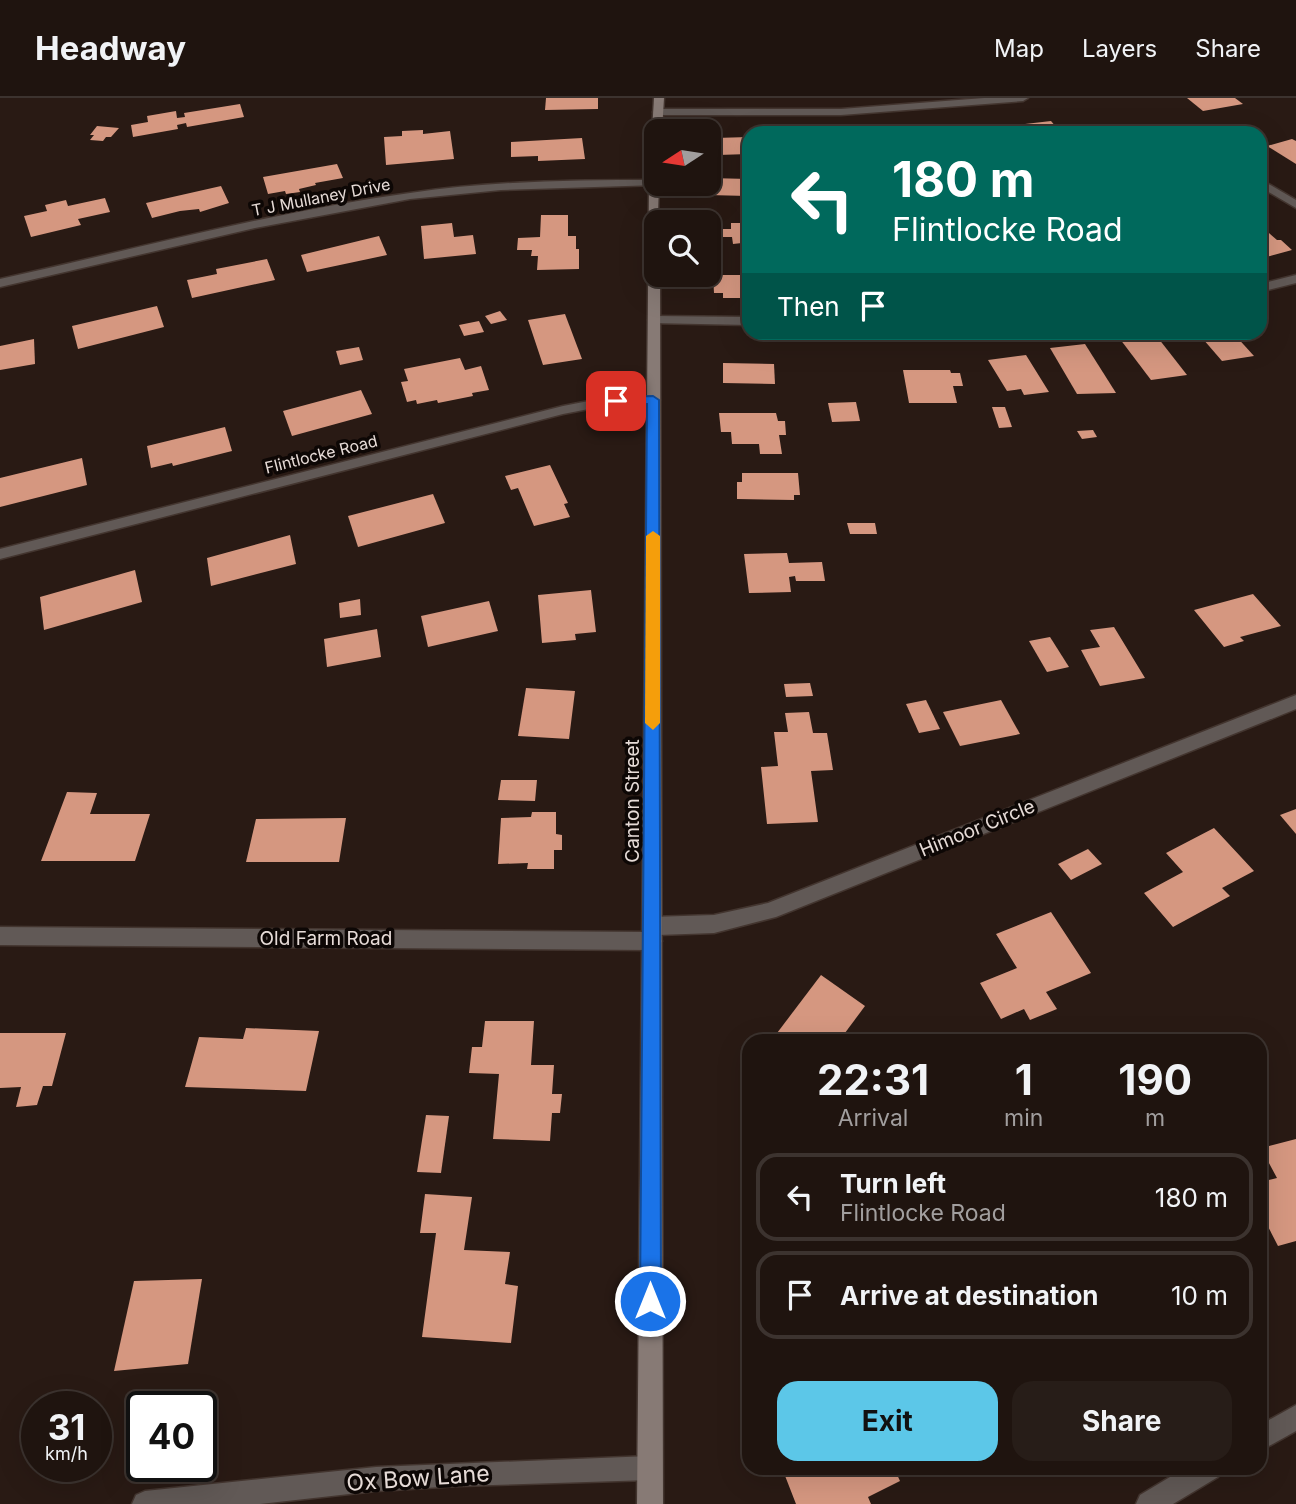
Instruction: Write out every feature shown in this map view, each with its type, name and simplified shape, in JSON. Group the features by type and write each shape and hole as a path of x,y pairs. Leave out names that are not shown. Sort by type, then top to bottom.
{"street":[{"path":"659,105 841,112 1023,98"},
{"name":"T J Mullaney Drive","path":"0,284 279,220 386,200 522,185 644,183"},
{"path":"1267,186 1296,205"},
{"name":"Canton Street","path":"650,1504 654,196"},
{"path":"1267,286 1296,279"},
{"path":"654,320 742,321"},
{"name":"Flintlocke Road","path":"0,554 572,408 616,401 653,400"},
{"name":"Himoor Circle","path":"652,933 769,911 1296,702"},
{"name":"Old Farm Road","path":"0,936 652,933"},
{"path":"1267,1434 1296,1417"},
{"name":"Ox Bow Lane","path":"145,1504 403,1477 650,1468"},
{"path":"1149,1504 1197,1475"}],"building":[{"path":"546,98 598,98 598,109 545,110"},
{"path":"1187,98 1235,98 1243,104 1203,111"},
{"path":"240,104 244,117 187,127 186,123 177,125 178,129 133,137 131,125 148,122 147,116 176,111 177,118 185,117 184,113"},
{"path":"1051,121 1055,126 1027,126 1025,124"},
{"path":"97,126 119,128 103,141 90,140 94,135 90,135"},
{"path":"423,130 423,134 450,131 454,159 386,165 384,137 402,136 402,131"},
{"path":"742,137 742,154 721,155 721,138"},
{"path":"582,138 585,159 538,161 538,156 511,157 511,142"},
{"path":"1292,139 1296,141 1296,164 1267,146"},
{"path":"337,164 343,178 315,183 316,185 299,189 300,192 268,194 263,177"},
{"path":"721,178 742,179 742,196 721,195"},
{"path":"221,186 229,203 200,212 199,209 180,211 152,218 146,203"},
{"path":"105,198 110,212 78,219 81,225 31,237 24,216 47,211 45,205 66,200 68,206"},
{"path":"541,215 568,215 568,236 576,236 579,269 537,270 538,256 531,256 532,250 517,250 518,238 540,237"},
{"path":"742,218 742,243 733,244 732,237 721,237 721,229 731,229 731,223 740,223"},
{"path":"452,223 454,237 473,235 476,254 424,259 421,226"},
{"path":"1267,233 1281,240 1292,250 1267,257"},
{"path":"379,236 387,255 307,272 301,255"},
{"path":"267,259 275,280 192,298 187,280 217,274 216,269"},
{"path":"721,275 742,275 742,298 723,298 723,293 714,293 714,287 721,287"},
{"path":"157,306 164,327 78,349 72,326"},
{"path":"500,311 507,320 491,324 485,316"},
{"path":"565,314 582,359 543,365 528,320"},
{"path":"479,321 484,332 464,336 459,325"},
{"path":"34,339 35,364 0,370 0,346"},
{"path":"1121,340 1160,340 1187,375 1151,380"},
{"path":"1204,340 1239,340 1254,356 1222,361"},
{"path":"1085,344 1116,393 1077,394 1050,348"},
{"path":"359,347 363,360 340,365 336,351"},
{"path":"1026,355 1049,392 1024,395 1021,389 1007,391 988,360"},
{"path":"460,358 465,370 481,366 489,390 438,403 437,400 417,404 416,400 407,402 401,382 408,381 404,369"},
{"path":"723,363 774,364 775,384 723,383"},
{"path":"903,370 950,370 951,373 960,373 963,386 953,386 957,403 909,403"},
{"path":"361,390 372,414 292,436 283,411"},
{"path":"856,402 860,421 832,422 828,403"},
{"path":"992,407 1005,407 1012,427 999,428"},
{"path":"719,413 776,413 778,421 785,421 786,435 779,435 782,454 760,454 759,444 732,444 731,432 721,432"},
{"path":"225,427 232,451 173,466 172,463 151,468 147,446"},
{"path":"1093,430 1097,437 1082,439 1077,431"},
{"path":"82,458 87,485 0,507 0,478"},
{"path":"550,465 568,503 564,504 570,517 534,526 518,488 511,490 505,476"},
{"path":"742,473 798,473 800,495 794,495 794,500 737,499 737,482 742,482"},
{"path":"433,494 445,523 358,547 348,516"},
{"path":"847,523 875,523 877,534 850,534"},
{"path":"290,535 296,564 211,586 207,558"},
{"path":"787,553 789,563 822,562 825,581 796,581 795,576 789,577 791,592 749,593 744,554"},
{"path":"135,570 142,602 44,630 40,597"},
{"path":"591,590 596,632 575,634 576,640 542,643 538,595"},
{"path":"1253,594 1281,626 1240,637 1244,641 1224,647 1194,610"},
{"path":"360,599 361,615 340,618 339,603"},
{"path":"489,601 498,631 428,647 421,616"},
{"path":"1114,627 1145,678 1100,686 1081,650 1100,647 1090,630"},
{"path":"377,629 381,657 327,667 324,639"},
{"path":"1050,637 1069,667 1047,672 1029,641"},
{"path":"810,683 813,696 786,697 784,684"},
{"path":"526,688 575,691 569,739 518,736"},
{"path":"926,700 940,729 919,733 906,704"},
{"path":"1001,700 1020,734 960,746 943,712"},
{"path":"809,712 813,733 827,733 833,770 811,771 818,822 767,824 761,767 778,766 774,732 788,732 785,713"},
{"path":"501,780 537,780 535,801 498,800"},
{"path":"67,792 97,793 90,814 150,814 135,861 41,861"},
{"path":"1296,809 1296,834 1280,815"},
{"path":"532,812 556,812 556,834 562,835 562,850 554,850 554,869 527,869 528,863 498,864 501,818 531,817"},
{"path":"346,818 339,862 246,862 256,819"},
{"path":"1214,828 1254,871 1222,888 1230,896 1173,927 1144,893 1183,872 1166,853"},
{"path":"1088,849 1102,864 1071,880 1058,864"},
{"path":"1051,912 1091,973 1046,992 1057,1009 1030,1020 1024,1009 1001,1019 980,983 1017,968 996,934"},
{"path":"821,975 865,1006 844,1034 776,1034"},
{"path":"485,1021 534,1021 531,1065 554,1065 552,1094 562,1094 560,1113 552,1113 550,1141 493,1139 499,1074 469,1073 472,1047 482,1047"},
{"path":"246,1028 319,1031 306,1091 185,1087 199,1037 243,1039"},
{"path":"0,1033 66,1033 52,1086 43,1086 37,1105 16,1107 21,1087 0,1088"},
{"path":"426,1115 449,1116 441,1173 417,1172"},
{"path":"1296,1139 1296,1241 1278,1246 1267,1225 1267,1180 1277,1178 1267,1159 1267,1146"},
{"path":"425,1194 472,1197 464,1250 510,1252 505,1284 518,1286 511,1343 422,1337 436,1233 420,1233"},
{"path":"202,1279 188,1364 114,1371 134,1281"},
{"path":"785,1475 897,1475 900,1481 868,1497 871,1504 796,1504"}],"slow traffic":[{"path":"653,536 653,723"}],"route":[{"path":"616,401 653,400 650,1301"}]}
